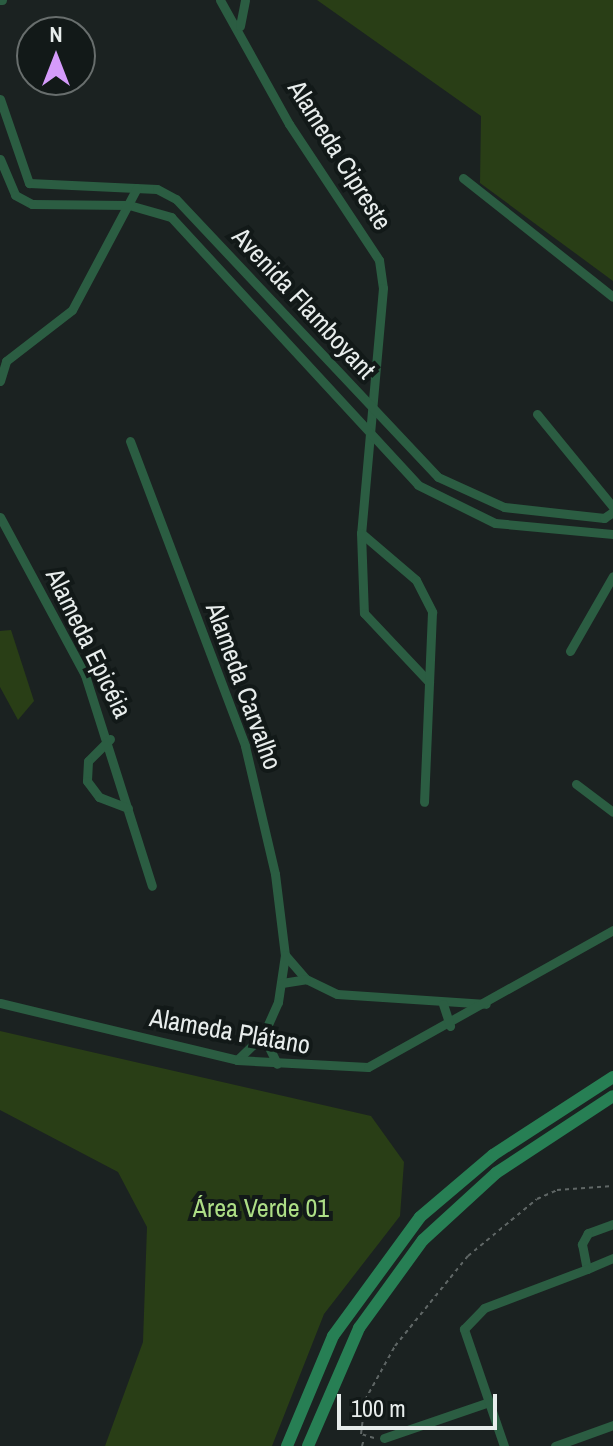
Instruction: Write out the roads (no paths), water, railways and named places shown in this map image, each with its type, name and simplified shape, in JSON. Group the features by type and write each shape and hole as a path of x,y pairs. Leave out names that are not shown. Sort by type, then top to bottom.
{"main road":[{"path":"287,1446 333,1336 420,1217 493,1155 613,1077"},
{"path":"308,1446 359,1328 423,1240 496,1173 613,1096"}],"street":[{"name":"Alameda Cipreste","path":"220,0 240,26 289,124 379,260 374,409 361,533 364,613 429,682"},
{"path":"240,26 245,0"},
{"name":"Avenida Flamboyant","path":"0,99 29,183 137,188 176,199 374,409 411,454 472,497 537,513 610,512"},
{"name":"Avenida Flamboyant","path":"0,159 15,195 32,204 129,205 171,217 372,430 418,485 483,518 609,532"},
{"path":"463,178 613,297"},
{"path":"0,381 6,361 72,310 137,188"},
{"path":"337,393 348,382"},
{"path":"537,414 610,512 609,532"},
{"name":"Alameda Carvalho","path":"130,441 245,746 263,809 285,955 282,983 263,1035"},
{"name":"Alameda Epicéia","path":"0,517 110,739 152,886"},
{"path":"361,533 426,595 429,682 424,802"},
{"path":"570,651 613,576"},
{"path":"110,739 88,761 87,781 99,797 128,808"},
{"path":"576,784 613,812"},
{"name":"Alameda Plátano","path":"0,1003 237,1060 368,1067 450,1026 613,930"},
{"path":"285,955 306,979"},
{"path":"282,983 306,979 364,999 488,1004"},
{"path":"443,1004 450,1026"},
{"path":"237,1060 263,1035 277,1064"},
{"path":"587,1269 583,1238 613,1224"},
{"path":"504,1446 463,1342 471,1317 613,1258"},
{"path":"384,1438 486,1403"},
{"path":"555,1446 613,1425"}],"park label":[{"name":"Área Verde 01","path":"261,1208"}]}
